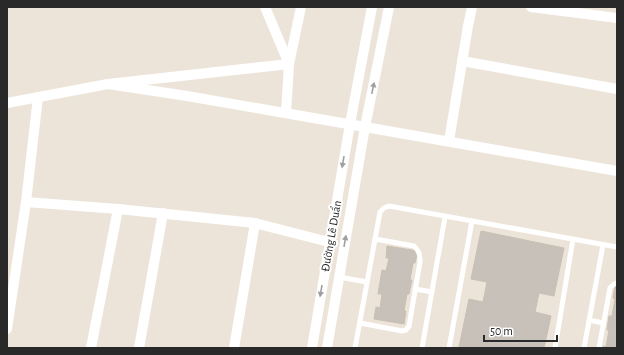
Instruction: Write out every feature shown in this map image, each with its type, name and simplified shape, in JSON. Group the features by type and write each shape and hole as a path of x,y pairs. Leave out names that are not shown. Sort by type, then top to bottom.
{"street":[{"path":"265,7 289,64"},
{"path":"286,113 289,64 301,7"},
{"name":"Đường Lê Duẩn","path":"312,348 350,124 372,7"},
{"name":"Đường Lê Duẩn","path":"327,348 365,127 390,7"},
{"path":"449,141 472,7"},
{"path":"531,7 617,18"},
{"path":"462,61 617,88"},
{"path":"7,103 108,84 289,64"},
{"path":"108,84 187,96 617,171"},
{"path":"7,329 26,202 38,97"},
{"path":"26,202 163,213 255,223 330,242"},
{"path":"91,348 118,209"},
{"path":"139,348 163,213"},
{"path":"234,348 255,223"}],"lane":[{"path":"355,348 380,212 389,206 617,247"},
{"path":"422,348 445,216"},
{"path":"450,348 472,221"},
{"path":"360,323 402,331 406,330 409,326 420,262 418,250 414,246 375,239"},
{"path":"555,348 573,239"},
{"path":"584,348 603,245"},
{"path":"339,277 367,282"},
{"path":"599,348 610,288 617,283"},
{"path":"415,289 432,292"},
{"path":"589,320 603,323"}],"building":[{"path":"481,231 564,248 554,296 539,293 535,312 551,316 544,348 459,347 469,299 483,302 487,282 471,279"},
{"path":"387,246 418,251 415,263 413,263 409,294 407,294 404,311 406,311 404,324 374,319 376,307 380,308 382,294 378,294 382,270 386,271 389,258 386,258"},
{"path":"615,286 617,286 617,348 603,348 604,346 606,347 609,330 607,330 609,316 612,316 615,299 613,298"}]}
